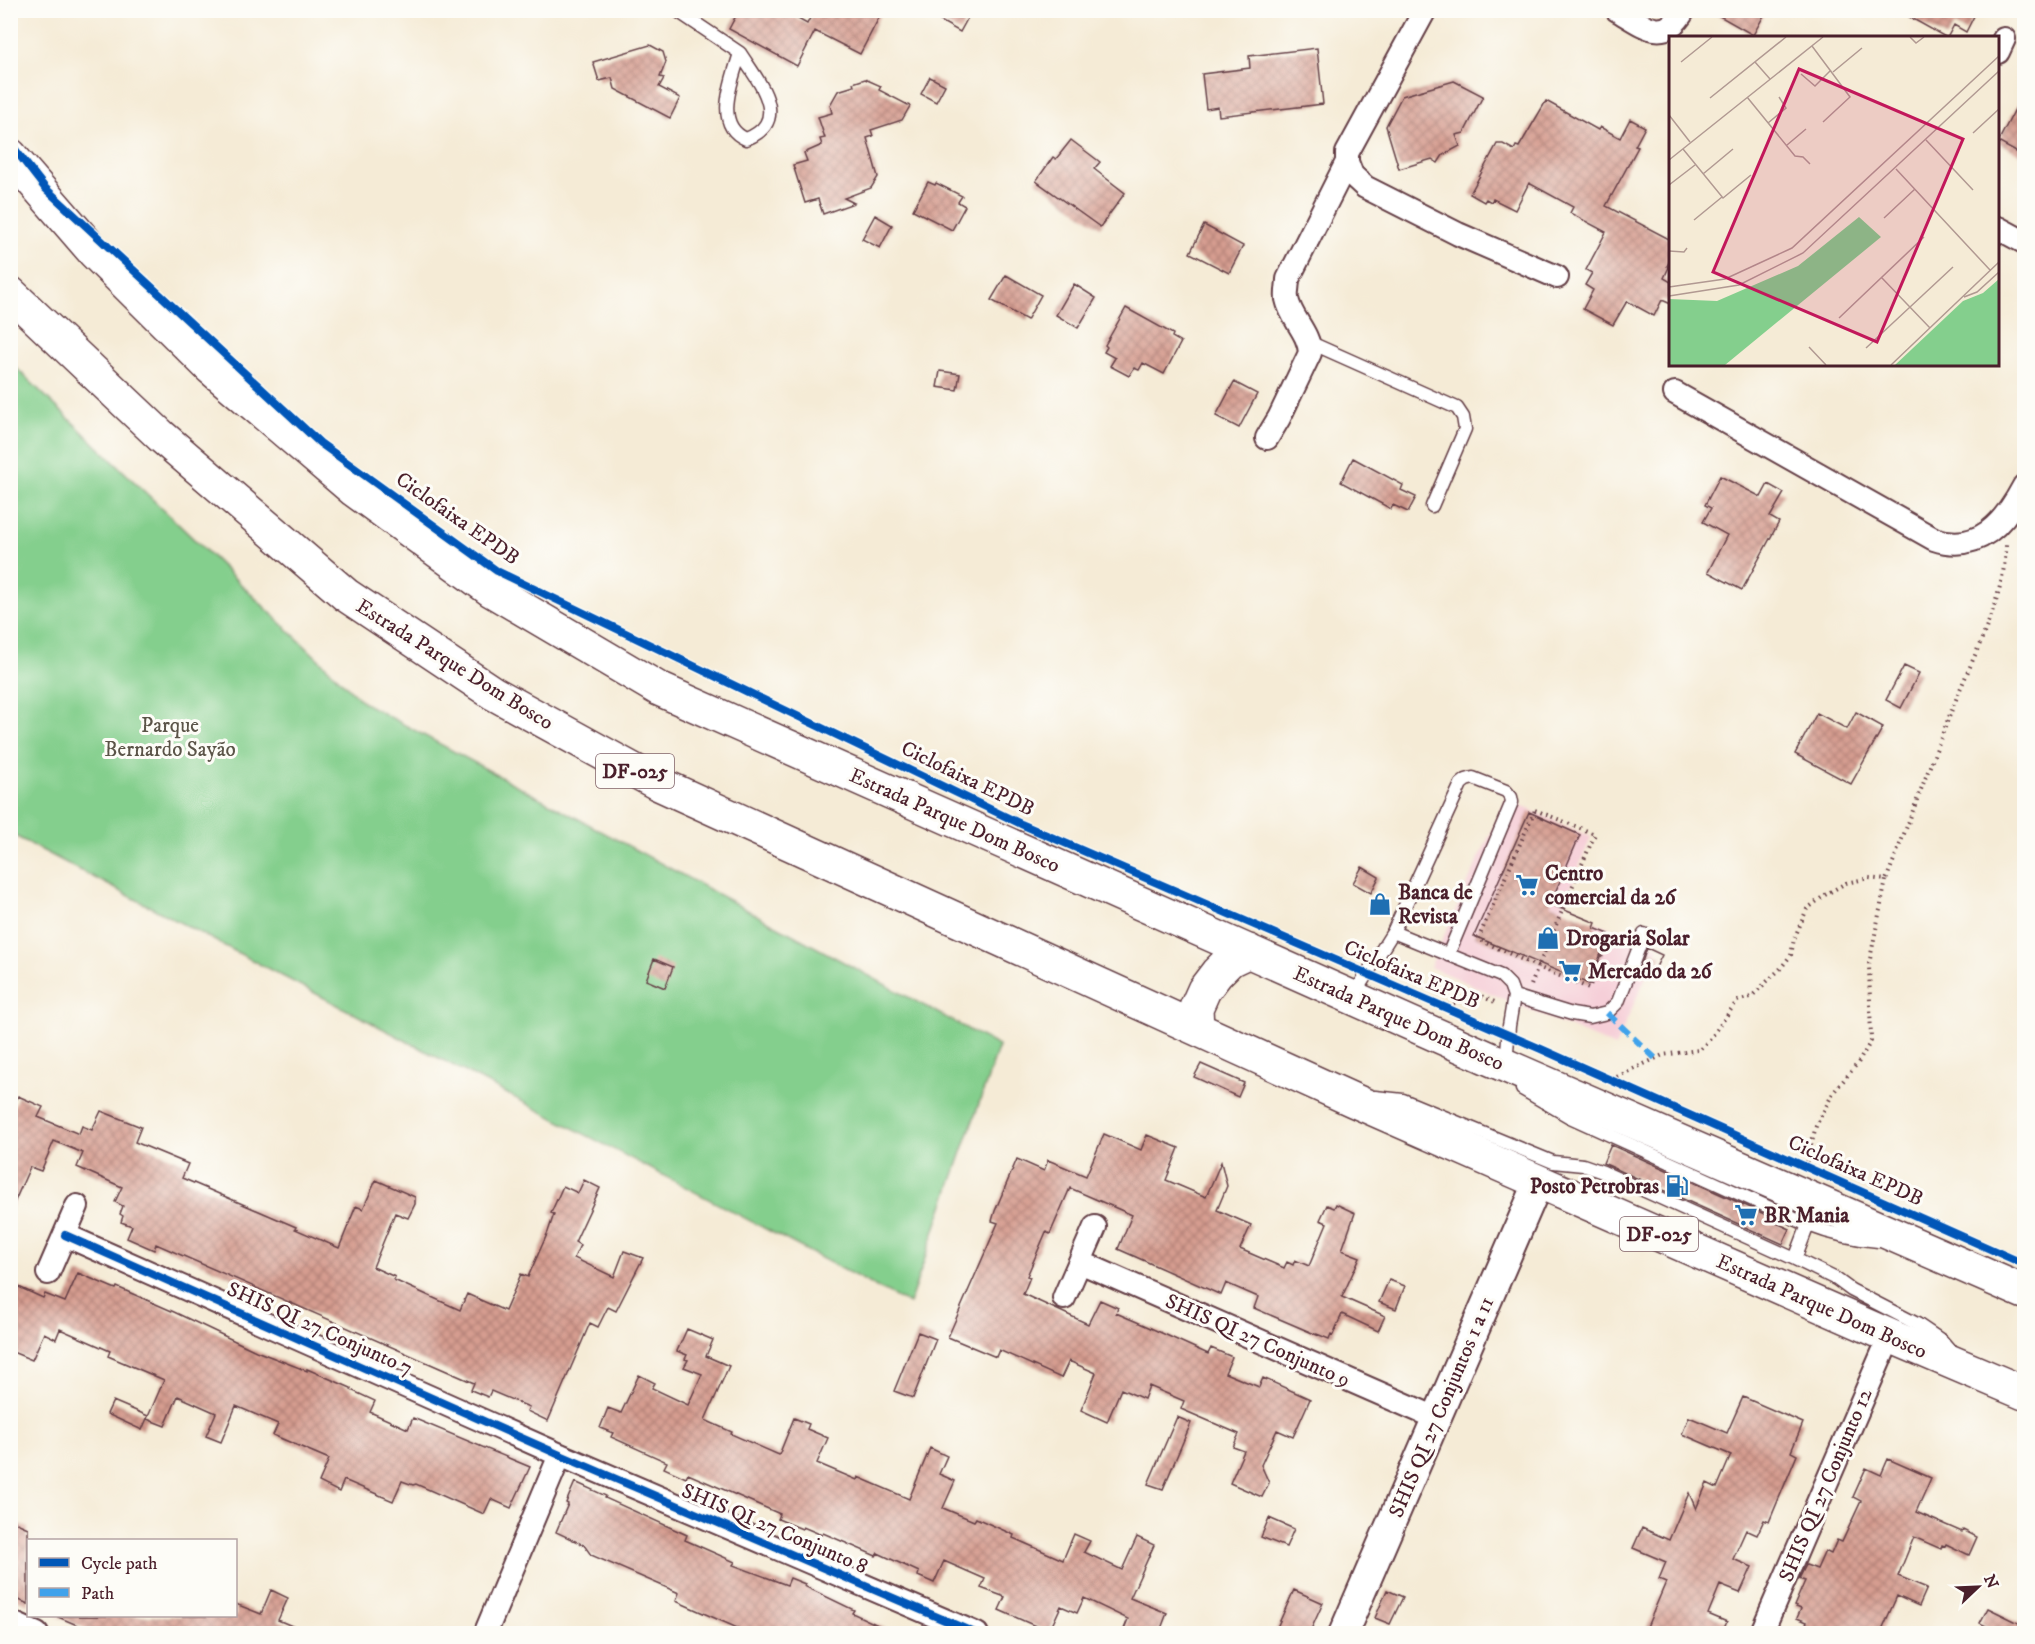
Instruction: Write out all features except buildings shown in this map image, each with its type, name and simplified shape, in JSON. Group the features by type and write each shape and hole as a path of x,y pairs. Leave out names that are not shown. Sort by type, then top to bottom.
{"main road":[{"name":"Estrada Parque Dom Bosco","path":"10,155 94,252 211,368 354,490 491,590 659,689 1496,1061 1589,1086 1804,1176 1915,1243 2025,1292"},
{"name":"Estrada Parque Dom Bosco","path":"10,293 161,436 346,595 493,693 657,783 1353,1100 2025,1393"},
{"path":"1197,1029 1196,1008 1204,990 1230,960 1249,951"}],"street":[{"path":"1425,10 1347,153 1347,162 1356,180 1365,187 1458,234 1557,277"},
{"path":"1617,10 1648,28 1659,30 1674,25 1684,10"},
{"path":"1268,438 1310,353 1310,342 1287,298 1288,279 1347,162"},
{"path":"1999,229 2025,242"},
{"path":"1675,393 1934,539 1945,543 1965,542 1985,534 2003,518 2025,486"},
{"name":"SHIS QI 27 Conjuntos 1 a 11","path":"1343,1634 1539,1181"},
{"path":"48,1273 77,1206"},
{"path":"1064,1298 1095,1227"},
{"name":"SHIS QI 27 Conjunto 7","path":"65,1235 560,1455"},
{"name":"SHIS QI 27 Conjunto 9","path":"1080,1262 1436,1418"},
{"name":"SHIS QI 27 Conjunto 12","path":"1761,1634 1890,1336"},
{"path":"485,1634 560,1455"},
{"name":"SHIS QI 27 Conjunto 8","path":"560,1455 977,1634"},
{"path":"10,1622 37,1634"}],"lane":[{"path":"676,10 740,53 765,92 770,108 767,123 758,134 746,139 736,135 730,124 726,105 740,53"},
{"path":"1310,342 1385,378 1457,408 1463,417 1465,429 1432,506"},
{"path":"1352,997 1393,932 1461,784 1473,778 1506,791 1512,802 1448,955"},
{"path":"1393,932 1501,976 1520,998 1572,1014 1590,1017 1606,1013 1618,1002 1644,934"},
{"path":"1520,998 1496,1061 1511,1082 1570,1117 1808,1225 1832,1234 1859,1240 1915,1243"},
{"path":"1353,1100 1381,1097 1403,1100 1553,1162 1583,1165 1603,1172 1795,1259 1917,1324 1942,1341 1965,1368"},
{"path":"1795,1259 1808,1225"}],"path":[{"path":"1804,1176 1816,1126 1833,1094 1858,1063 1871,1041 1869,964 1886,880 1960,691 1986,633 2006,561 2003,518"},
{"path":"1520,998 1538,967 1595,834 1535,810 1479,939 1538,967 1589,988 1609,937"},
{"path":"1589,1086 1663,1055 1699,1050 1737,1001 1751,997 1791,955 1794,939 1807,909 1846,883 1869,878 1886,880"},
{"path":"1589,1086 1610,1079 1620,1084"}],"shaded area":[{"path":"1506,799 1591,837 1562,909 1659,947 1615,1047 1430,967"}],"green space":[{"name":"Parque Bernardo Sayão","path":"10,362 364,703 999,1046 909,1304 11,834"}],"marked path":[{"path":"1607,1013 1655,1058"}],"cycle path":[{"name":"Ciclofaixa EPDB","path":"10,143 45,188 320,443 497,571 1021,824 1541,1049 2024,1264"},
{"path":"65,1235 560,1455 977,1634"}],"place":[{"name":"Centro comercial da 26","path":"1527,885"},
{"name":"Banca de Revista","path":"1380,904"},
{"name":"Drogaria Solar","path":"1548,938"},
{"name":"Mercado da 26","path":"1570,971"},
{"name":"Posto Petrobras","path":"1677,1186"},
{"name":"BR Mania","path":"1746,1215"}]}
